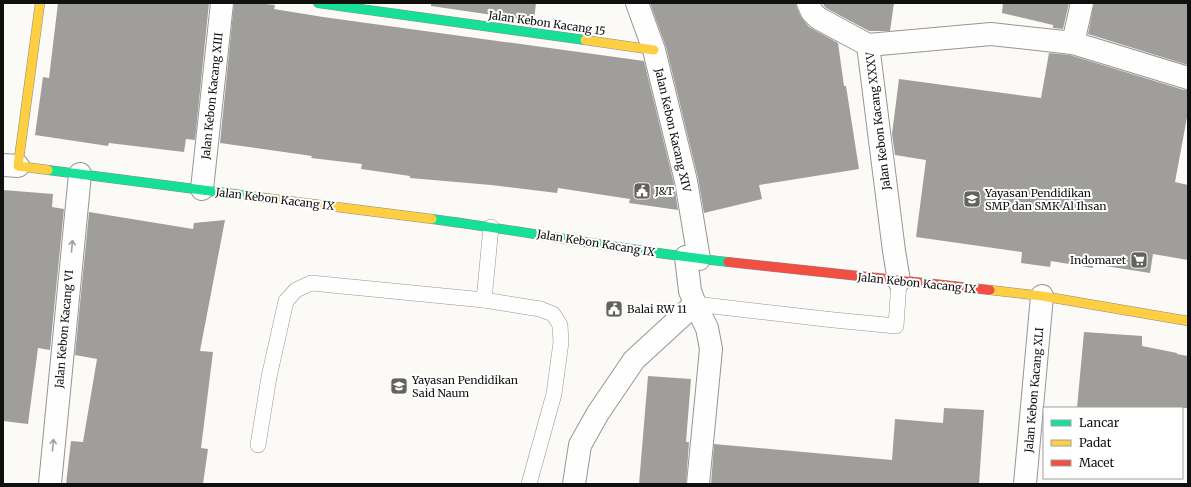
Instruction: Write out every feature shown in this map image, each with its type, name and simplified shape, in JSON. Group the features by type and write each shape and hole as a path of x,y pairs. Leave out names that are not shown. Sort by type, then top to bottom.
{"street":[{"path":"10,166 40,3"},
{"name":"Jalan Kebon Kacang XIII","path":"202,189 222,3"},
{"name":"Jalan Kebon Kacang 15","path":"318,3 654,50"},
{"name":"Jalan Kebon Kacang XIV","path":"637,3 654,50 686,181 692,258 690,291 707,328 711,349 698,484"},
{"path":"808,3 812,12 818,18 868,45"},
{"path":"1073,43 1082,3"},
{"name":"Jalan Kebon Kacang XXXV","path":"899,281 868,45 991,34 1073,43 1188,78"},
{"name":"Jalan Kebon Kacang IX","path":"10,166 491,226 692,258 1042,296 1188,320"},
{"name":"Jalan Kebon Kacang VI","path":"50,484 80,174"},
{"name":"Jalan Kebon Kacang XLI","path":"1025,484 1042,296"},
{"path":"574,484 580,445 598,413 634,360 695,304"}],"lane":[{"path":"484,300 491,226"},
{"path":"695,304 827,320 896,326 899,281"},
{"path":"258,445 286,301 296,290 311,283 484,300 540,309 553,314 560,325 561,342 554,394 529,484"}],"building":[{"path":"58,3 209,3 195,140 186,139 184,152 109,143 108,146 35,135 43,77 49,78"},
{"path":"234,3 275,5 274,9 323,17 644,61 674,184 678,210 629,203 630,199 558,188 557,193 491,185 410,178 410,176 361,169 362,164 311,158 312,156 220,143"},
{"path":"431,3 536,3 534,21 431,6"},
{"path":"650,3 796,3 801,17 809,27 838,43 859,169 759,185 762,199 704,213 698,178 666,47"},
{"path":"822,3 894,3 890,31 869,31 826,8"},
{"path":"1003,3 1069,3 1063,29 1053,28 1053,25 1002,13"},
{"path":"1094,3 1188,3 1188,65 1088,34"},
{"path":"1049,53 1070,55 1188,90 1188,112 1175,182 1188,185 1188,260 1153,254 1150,273 1093,264 1093,268 1051,261 1050,267 1021,263 1022,252 916,237 926,160 895,155 892,134 899,79 1041,98"},
{"path":"3,190 53,194 52,207 64,209 50,350 38,348 28,424 3,421"},
{"path":"89,212 193,229 194,223 225,220 200,351 213,352 201,448 208,449 203,484 66,484 71,441 83,442 97,359 75,355"},
{"path":"1084,332 1142,336 1142,346 1188,356 1188,408 1077,407"},
{"path":"648,376 691,379 686,442 689,442 686,484 639,484"},
{"path":"944,408 984,410 979,484 711,484 714,444 892,460 895,419 943,423"}],"traffic: fast":[{"path":"318,3 585,40"},
{"path":"48,170 265,198"},
{"path":"432,219 728,262"}],"traffic: slow":[{"path":"40,3 18,166 48,170"},
{"path":"585,40 654,50"},
{"path":"265,198 432,219"},
{"path":"990,290 1042,296 1188,321"}],"traffic: jam":[{"path":"728,262 990,290"}],"place":[{"name":"J&T","path":"642,191"},
{"name":"Yayasan Pendidikan SMP dan SMK Al Ihsan","path":"972,199"},
{"name":"Indomaret","path":"1139,260"},
{"name":"Balai RW 11","path":"614,309"},
{"name":"Yayasan Pendidikan Said Naum","path":"399,386"}]}
